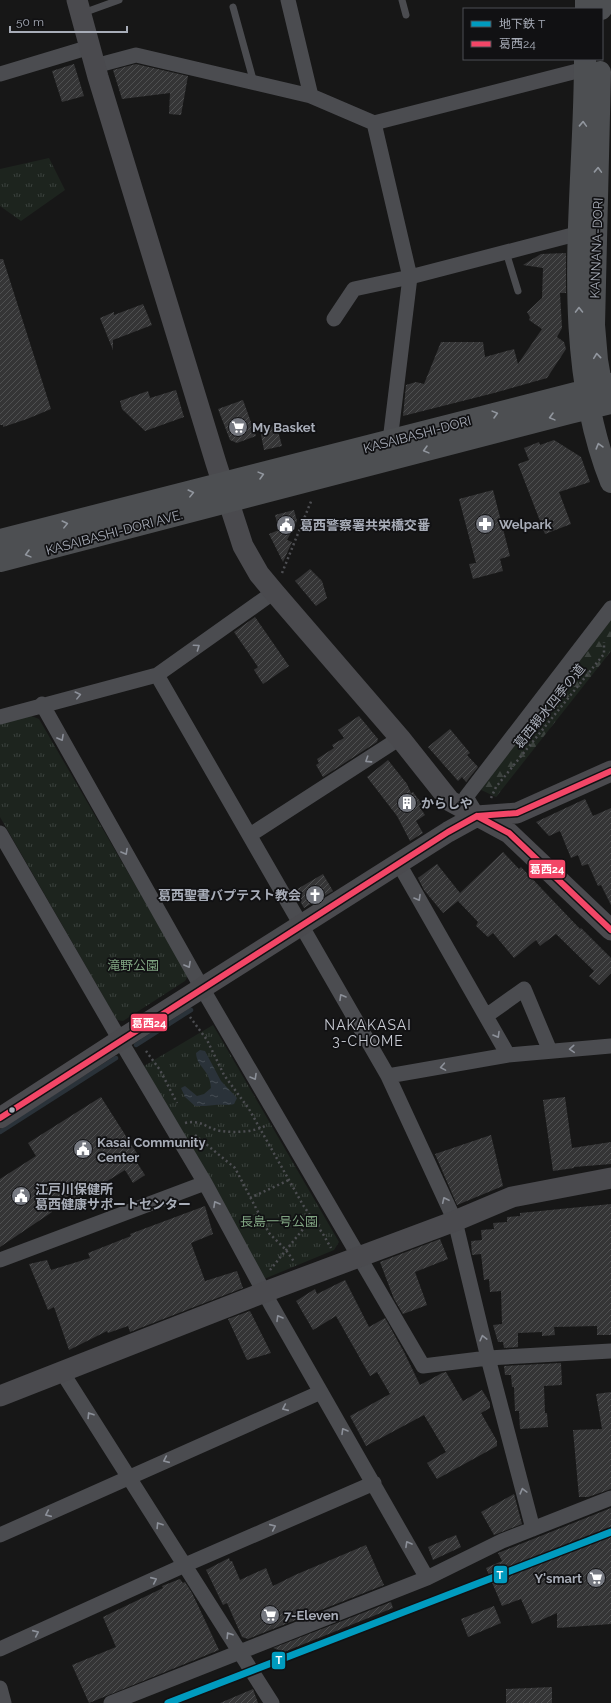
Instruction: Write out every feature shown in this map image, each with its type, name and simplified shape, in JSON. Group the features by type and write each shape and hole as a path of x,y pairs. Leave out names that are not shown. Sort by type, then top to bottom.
{"main road":[{"path":"590,62 580,233 579,324 588,399 599,448 611,482"},
{"name":"KANNANA-DORI","path":"590,62 594,325 597,360 611,436"},
{"name":"KASAIBASHI-DORI","path":"226,493 588,399 611,384"},
{"name":"KASAIBASHI-DORI","path":"226,493 390,442 588,399 611,403"},
{"name":"KASAIBASHI-DORI AVE.","path":"0,540 226,493"},
{"name":"KASAIBASHI-DORI AVE.","path":"0,561 226,493"}],"street":[{"path":"288,0 311,96"},
{"path":"79,7 92,56 226,493 243,546 250,560 259,574 278,583 450,801 509,833 611,930"},
{"path":"0,74 92,56 136,55 311,96 374,123 590,62"},
{"path":"374,123 410,277 390,442"},
{"path":"334,319 354,289 410,277 580,233"},
{"path":"0,716 157,675 278,583"},
{"path":"478,816 466,797 611,608"},
{"path":"157,675 388,1076 455,1221 488,1358 533,1529"},
{"path":"42,704 202,988 423,1366 488,1358 611,1351"},
{"path":"250,835 400,738"},
{"path":"0,1117 448,832 478,816 517,814 611,771"},
{"path":"0,833 205,1183 267,1292 321,1392 427,1578"},
{"path":"399,864 508,1055"},
{"path":"486,1016 524,990 550,1051"},
{"path":"388,1076 508,1055 611,1046"},
{"path":"0,1396 267,1292 455,1221 512,1197 611,1178"},
{"path":"0,1260 205,1183"},
{"path":"62,1372 272,1703"},
{"path":"0,1535 321,1392"},
{"path":"0,1649 185,1565 374,1483"},
{"path":"111,1703 239,1651 427,1578 502,1541 611,1498"},
{"path":"0,1688 4,1703"}],"lane":[{"path":"79,7 119,0"},
{"path":"402,0 406,15"},
{"path":"233,7 254,83"},
{"path":"506,252 518,291"}],"path":[{"path":"278,583 314,494"},
{"name":"葛西親水四季の道","path":"490,798 496,787 604,654 604,640"},
{"path":"190,1017 207,1040 224,1075 248,1109 302,1205 330,1244 331,1249"},
{"path":"143,1047 160,1070 180,1109"},
{"path":"183,1116 188,1127"},
{"path":"171,1127 194,1121 221,1132 249,1131 260,1129 279,1120"},
{"path":"190,1131 235,1168 270,1233 286,1250 298,1268"},
{"path":"250,1198 289,1180"},
{"path":"267,1292 270,1270 312,1218"}],"green space":[{"path":"49,158 65,190 21,221 0,206 0,169"},
{"path":"611,614 611,651 496,797 477,788"},
{"name":"滝野公園","path":"29,715 39,719 188,976 185,981 123,1021 117,1020 0,817 0,724"},
{"name":"長島一号公園","path":"213,1025 339,1242 334,1250 264,1279 144,1066"}],"water":[{"path":"200,1050 205,1051 221,1081 237,1098 234,1104 195,1106 185,1097 181,1088 185,1086 197,1096 204,1094 211,1088 208,1077 197,1058 196,1053"}],"building":[{"path":"74,64 84,96 62,102 52,71"},
{"path":"136,64 188,76 181,115 169,114 170,93 122,99 113,70"},
{"path":"566,253 566,293 560,293 562,328 557,337 564,342 566,349 547,378 403,416 406,385 416,382 424,384 441,342 483,342 485,357 514,349 518,364 542,329 529,320 530,317 527,312 542,298 543,268 523,265 541,254"},
{"path":"0,259 3,259 51,409 3,427 3,425 0,425"},
{"path":"143,304 152,325 113,340 113,350 100,318 114,312 114,315"},
{"path":"176,390 184,417 145,431 122,409 120,401 148,391 150,398"},
{"path":"243,400 256,436 237,443 230,440 218,409"},
{"path":"276,423 282,446 264,450 261,435"},
{"path":"554,440 581,457 590,482 559,492 571,524 545,534 518,464 529,460 524,448 539,442 540,445"},
{"path":"493,490 510,556 500,559 503,571 473,579 469,564 476,563 459,499"},
{"path":"294,510 297,521 287,540 292,542 283,562 269,534 279,530 275,515"},
{"path":"310,569 322,581 327,598 316,606 295,581"},
{"path":"255,617 289,666 263,684 254,670 258,667 234,632"},
{"path":"359,716 378,739 377,742 323,777 316,765 319,763 317,759 334,748 332,745 344,738 338,730"},
{"path":"450,729 470,753 467,755 478,767 466,782 462,777 458,781 428,747"},
{"path":"388,760 407,784 411,793 413,792 422,804 419,806 425,815 416,821 423,833 410,841 397,816 367,777"},
{"path":"585,799 593,816 611,808 611,905 601,885 598,886 588,864 582,866 578,855 571,858 560,831 549,836 536,822"},
{"path":"503,852 519,869 521,867 580,929 581,928 611,958 611,973 599,985 589,976 594,971 556,934 540,946 536,940 514,958 493,933 488,937 476,926 478,922 458,901 443,913 424,890 418,878 437,864 460,893"},
{"path":"323,874 333,891 304,908 294,891"},
{"name":"Kasai Community Center","path":"101,1097 138,1155 134,1158 145,1175 133,1183 125,1170 74,1202 70,1195 50,1208 52,1212 0,1247 0,1179 36,1156 28,1143"},
{"path":"565,1097 572,1148 611,1142 611,1164 574,1167 553,1171 543,1100"},
{"path":"491,1135 503,1186 457,1205 435,1154"},
{"path":"611,1204 611,1335 597,1335 597,1326 554,1327 555,1335 542,1336 542,1332 518,1333 518,1347 504,1348 503,1342 498,1342 493,1325 502,1324 501,1291 490,1292 489,1279 484,1280 481,1254 472,1255 471,1241 482,1240 481,1230 494,1229 493,1223 507,1222 507,1217 520,1216 520,1213"},
{"path":"205,1206 213,1234 191,1243 205,1281 237,1271 243,1288 130,1332 128,1326 108,1333 107,1331 69,1350 54,1307 48,1310 29,1264 47,1260 51,1270 90,1258 88,1253 131,1236 130,1234"},
{"path":"440,1239 448,1259 415,1272 427,1305 403,1314 394,1299 380,1262"},
{"path":"345,1280 369,1327 385,1318 420,1385 446,1372 463,1401 482,1390 490,1403 490,1408 481,1413 497,1441 497,1446 437,1479 427,1463 446,1452 424,1415 366,1446 350,1416 390,1394 377,1372 370,1376 336,1316 313,1330 296,1301 315,1289 317,1294"},
{"path":"250,1311 271,1353 247,1360 228,1319"},
{"path":"561,1363 562,1385 544,1386 545,1413 547,1413 548,1427 520,1429 519,1411 515,1411 514,1387 512,1387 511,1375 505,1375 504,1366"},
{"path":"611,1392 611,1489 588,1497 579,1497 573,1430 602,1429 596,1394"},
{"path":"514,1494 522,1524 494,1535 481,1512"},
{"path":"611,1508 611,1624 557,1628 557,1613 532,1624 521,1599 502,1606 486,1568 502,1561 498,1553"},
{"path":"456,1535 461,1547 433,1560 428,1547"},
{"path":"366,1545 384,1585 248,1639 242,1637 227,1603 223,1605 206,1570 229,1558 230,1561 232,1561 240,1580 266,1568 273,1586"},
{"path":"180,1579 183,1583 185,1582 192,1593 219,1650 89,1703 72,1665 116,1647 103,1617 163,1588 162,1586"},
{"path":"391,1602 393,1608 284,1652 273,1648"},
{"path":"494,1606 501,1623 468,1637 461,1619"},
{"path":"552,1687 552,1703 506,1703 506,1689"},
{"path":"253,1689 258,1703 220,1703"}],"waterway":[{"path":"136,1045 191,1010"},
{"path":"0,1132 116,1058"}],"metro line":[{"name":"T","path":"168,1703 611,1532"}],"transit line":[{"name":"葛西24","path":"0,1118 448,832 477,816 517,813 611,771"},
{"name":"葛西24","path":"477,816 509,833 611,930"}],"place":[{"name":"My Basket","path":"238,427"},
{"name":"Welpark","path":"485,524"},
{"name":"葛西警察署共栄橋交番","path":"286,525"},
{"name":"からしや","path":"407,803"},
{"name":"葛西聖書バプテスト教会","path":"315,895"},
{"name":"Kasai Community Center","path":"83,1149"},
{"name":"江戸川保健所 葛西健康サポートセンター","path":"21,1196"},
{"name":"Y'smart","path":"596,1578"},
{"name":"7-Eleven","path":"270,1615"}],"district":[{"name":"NAKAKASAI 3-CHOME","path":"368,1034"}]}
